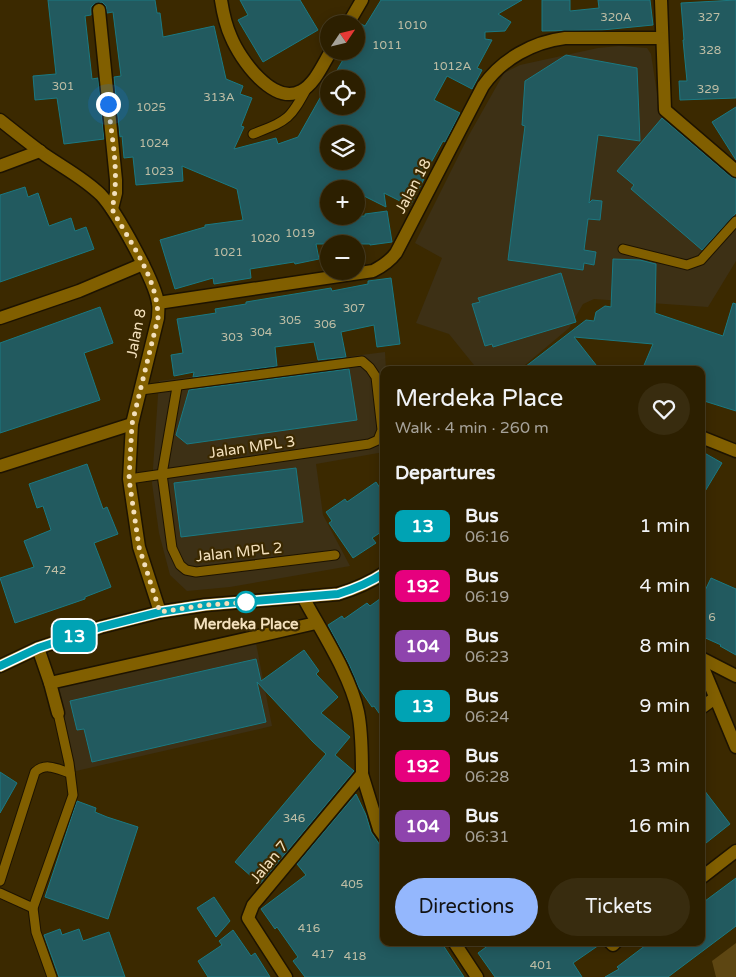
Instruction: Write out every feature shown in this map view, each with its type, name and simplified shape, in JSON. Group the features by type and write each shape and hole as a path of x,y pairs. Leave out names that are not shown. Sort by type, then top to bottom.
{"street":[{"path":"221,0 230,36 239,54 250,70 274,90 291,94 300,92 308,86 325,60"},
{"path":"353,15 362,0"},
{"path":"661,0 665,110 736,171"},
{"path":"99,10 116,180 116,193 112,209"},
{"name":"Jalan 18","path":"158,303 374,271 383,267 396,252 483,86 501,66 517,55 552,40 565,38 661,38"},
{"name":"Jalan 8","path":"0,120 103,197 112,209 143,264 154,288 158,303 158,318 132,424 129,479 139,547 160,612"},
{"path":"0,166 40,151"},
{"path":"0,318 79,291 143,264"},
{"path":"0,466 132,424"},
{"path":"705,439 736,451"},
{"path":"0,666 38,648 101,627 160,612 205,605 338,594 356,588 380,576"},
{"path":"303,597 345,676 358,711 363,746 362,774 380,829"},
{"path":"50,683 316,623"},
{"path":"38,648 58,712"},
{"path":"705,660 736,676"},
{"path":"705,673 736,747"},
{"path":"705,705 715,698"},
{"name":"Jalan 7","path":"286,977 248,918 254,905 362,774"},
{"path":"705,875 736,851"},
{"path":"457,946 477,977"}],"lane":[{"path":"253,134 282,123 288,118 308,86"},
{"path":"623,250 687,266 701,260 736,221"},
{"name":"Jalan MPL 3","path":"177,387 362,361 376,377 380,412"},
{"path":"141,390 177,387"},
{"name":"Jalan MPL 2","path":"177,387 162,474 172,548 180,565 186,570 196,572 335,555"},
{"name":"Jalan MPL 3","path":"129,479 369,444 378,440 380,435"},
{"path":"52,977 36,932 33,908 73,795 58,712"},
{"path":"0,881 35,772 47,766 70,773"},
{"path":"0,893 33,908"}],"shaded area":[{"path":"619,46 647,48 651,54 660,113 736,179 736,261 708,307 594,299 583,304 569,328 524,366 475,366 449,334 416,323 442,258 415,243 469,135 504,73 520,65 598,48"},
{"name":"Merdeka Place","path":"385,352 386,366 380,366 380,453 316,464 323,515 350,566 230,587 187,591 170,575 159,533 152,483 159,381"},
{"path":"256,643 272,726 76,771 58,688"},
{"path":"736,943 736,977 716,977 712,961"}],"building":[{"path":"48,0 155,0 157,13 160,13 163,37 214,26 226,79 243,86 240,94 252,98 241,126 244,127 234,149 276,138 278,144 298,137 320,98 320,115 365,115 365,70 337,70 343,60 365,60 365,26 381,0 522,0 498,14 511,22 505,31 485,32 485,39 492,40 477,68 482,70 472,89 447,76 434,100 460,113 422,179 424,179 410,206 384,193 386,207 365,196 365,180 320,180 320,225 365,225 365,214 387,211 392,242 370,245 365,244 365,235 320,235 320,244 316,244 319,259 295,264 294,262 250,269 251,278 214,284 213,278 175,289 160,240 205,227 205,225 243,220 237,189 182,166 183,181 136,185 133,157 124,158 122,136 120,137 114,77 121,76 113,12 107,13 106,6 102,2 94,4 91,7 91,15 85,16 92,79 98,78 104,139 64,144 57,98 35,100 33,76 56,74"},
{"path":"240,0 300,0 318,30 263,62 238,20 248,15"},
{"path":"542,0 570,0 570,11 599,8 598,0 650,0 653,25 602,30 542,31"},
{"path":"736,0 736,98 680,100 679,81 687,81 681,3"},
{"path":"566,55 637,68 640,141 598,135 589,203 592,200 602,201 600,220 588,219 584,250 596,252 594,265 584,263 583,270 508,260 525,126 522,125 525,81"},
{"path":"736,107 736,160 712,122"},
{"path":"662,118 731,177 736,179 736,213 702,250 631,189 634,185 617,171"},
{"path":"25,187 28,197 38,193 49,226 71,218 75,231 86,227 94,249 0,282 0,195"},
{"path":"613,259 640,260 656,264 655,313 723,336 733,303 736,304 736,411 705,401 705,366 644,366 653,344 574,337 597,366 526,366 586,320 594,321 596,312 605,306 611,307"},
{"path":"561,273 576,322 493,347 492,344 485,346 472,304 480,302 478,298"},
{"path":"391,278 400,344 377,347 374,325 341,332 346,357 318,360 314,342 275,347 277,366 193,377 194,372 174,376 171,355 183,353 177,319 216,313 215,309 246,304 246,302 331,288 332,291 368,284 368,281"},
{"path":"100,307 113,343 84,353 100,400 0,433 0,343"},
{"path":"349,369 357,420 187,444 176,435 189,390"},
{"path":"705,453 722,463 705,491"},
{"path":"87,464 103,509 107,507 118,534 94,543 111,587 85,597 85,599 15,623 0,578 34,567 24,541 51,530 43,506 37,508 29,484"},
{"path":"296,468 303,522 181,537 174,483"},
{"path":"376,482 380,488 380,533 372,538 376,543 353,558 329,523 332,521 326,512 345,499 347,502"},
{"path":"711,578 736,589 736,655 705,638 705,591"},
{"path":"380,599 380,714 374,706 372,707 359,688 349,664 328,625 342,616 344,619 367,603 370,606"},
{"path":"304,650 319,671 316,674 338,697 321,713 350,737 335,755 354,771 260,884 235,862 326,754 257,682 266,722 92,762 84,729 77,730 70,701 256,659 261,681"},
{"path":"0,772 17,783 0,813"},
{"path":"705,791 730,824 705,844"},
{"path":"356,794 366,815 371,832 380,845 380,946 444,946 464,977 305,977 293,961 298,957 277,927 275,929 261,909 306,875 297,864"},
{"path":"77,801 96,808 95,812 138,827 108,919 45,897"},
{"path":"736,878 736,926 668,977 605,977 619,969 617,967 645,946 705,946 705,901"},
{"path":"214,897 230,921 216,937 197,908"},
{"path":"60,929 62,935 79,929 83,941 109,932 125,977 59,977 44,935"},
{"path":"233,930 251,956 255,953 270,977 208,977 198,961 222,945 219,941"},
{"path":"488,946 598,946 573,963 582,977 495,977 478,953"}],"bus line":[{"name":"13","path":"0,666 38,648 101,627 160,612 205,605 338,594 356,588 380,576"}],"place":[{"name":"Merdeka Place","path":"246,602"}],"route":[{"path":"108,104 116,180 116,193 112,209 143,264 154,288 158,303 158,318 132,424 129,479 139,547 160,612 205,605 249,602 246,602"}]}
